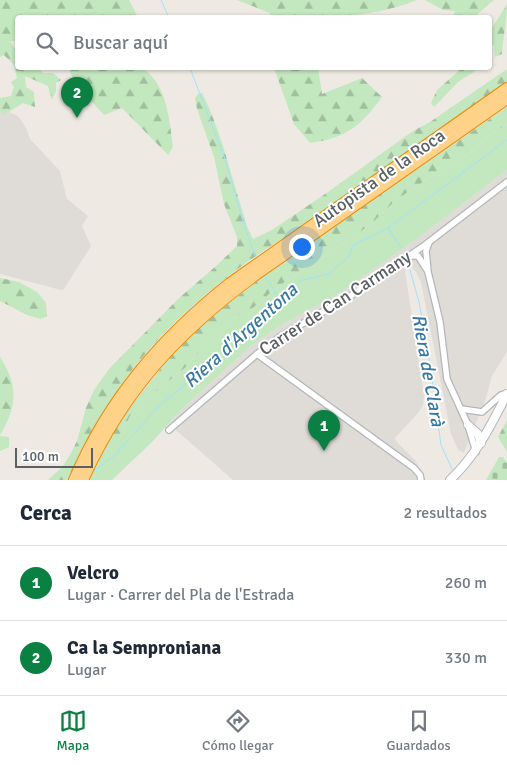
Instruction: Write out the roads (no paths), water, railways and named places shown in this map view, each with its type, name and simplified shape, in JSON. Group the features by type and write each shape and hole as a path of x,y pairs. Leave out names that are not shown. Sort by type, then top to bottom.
{"highway":[{"name":"Autopista de la Roca","path":"74,480 87,451 106,417 134,377 170,335 202,305 507,88"},
{"name":"Autopista de la Roca","path":"83,480 98,448 122,409 160,358 188,329 229,294 507,99"}],"street":[{"name":"Carrer de Can Carmany","path":"169,430 280,336 352,296 507,182"},
{"path":"430,240 426,251 428,272 440,322 447,378 468,425 476,452"},
{"path":"407,256 418,256 428,272"},
{"path":"257,354 414,468 420,475 421,480"},
{"path":"461,409 482,412 501,395 507,394"},
{"path":"450,480 476,452 507,394"},
{"path":"468,425 478,434 481,443"}],"waterway":[{"path":"161,0 168,15"},
{"path":"191,70 225,159 255,256"},
{"name":"Riera d'Argentona","path":"92,472 114,456 158,407 237,342 288,288 303,280 329,274 349,256 353,245 388,228 507,140"},
{"name":"Riera de Clarà","path":"388,228 401,248"},
{"name":"Riera de Clarà","path":"410,270 419,302 427,344 441,445 452,469"},
{"path":"265,277 279,297"}],"place":[{"name":"Ca la Semproniana","path":"77,118"},
{"name":"Velcro","path":"324,451"}]}
